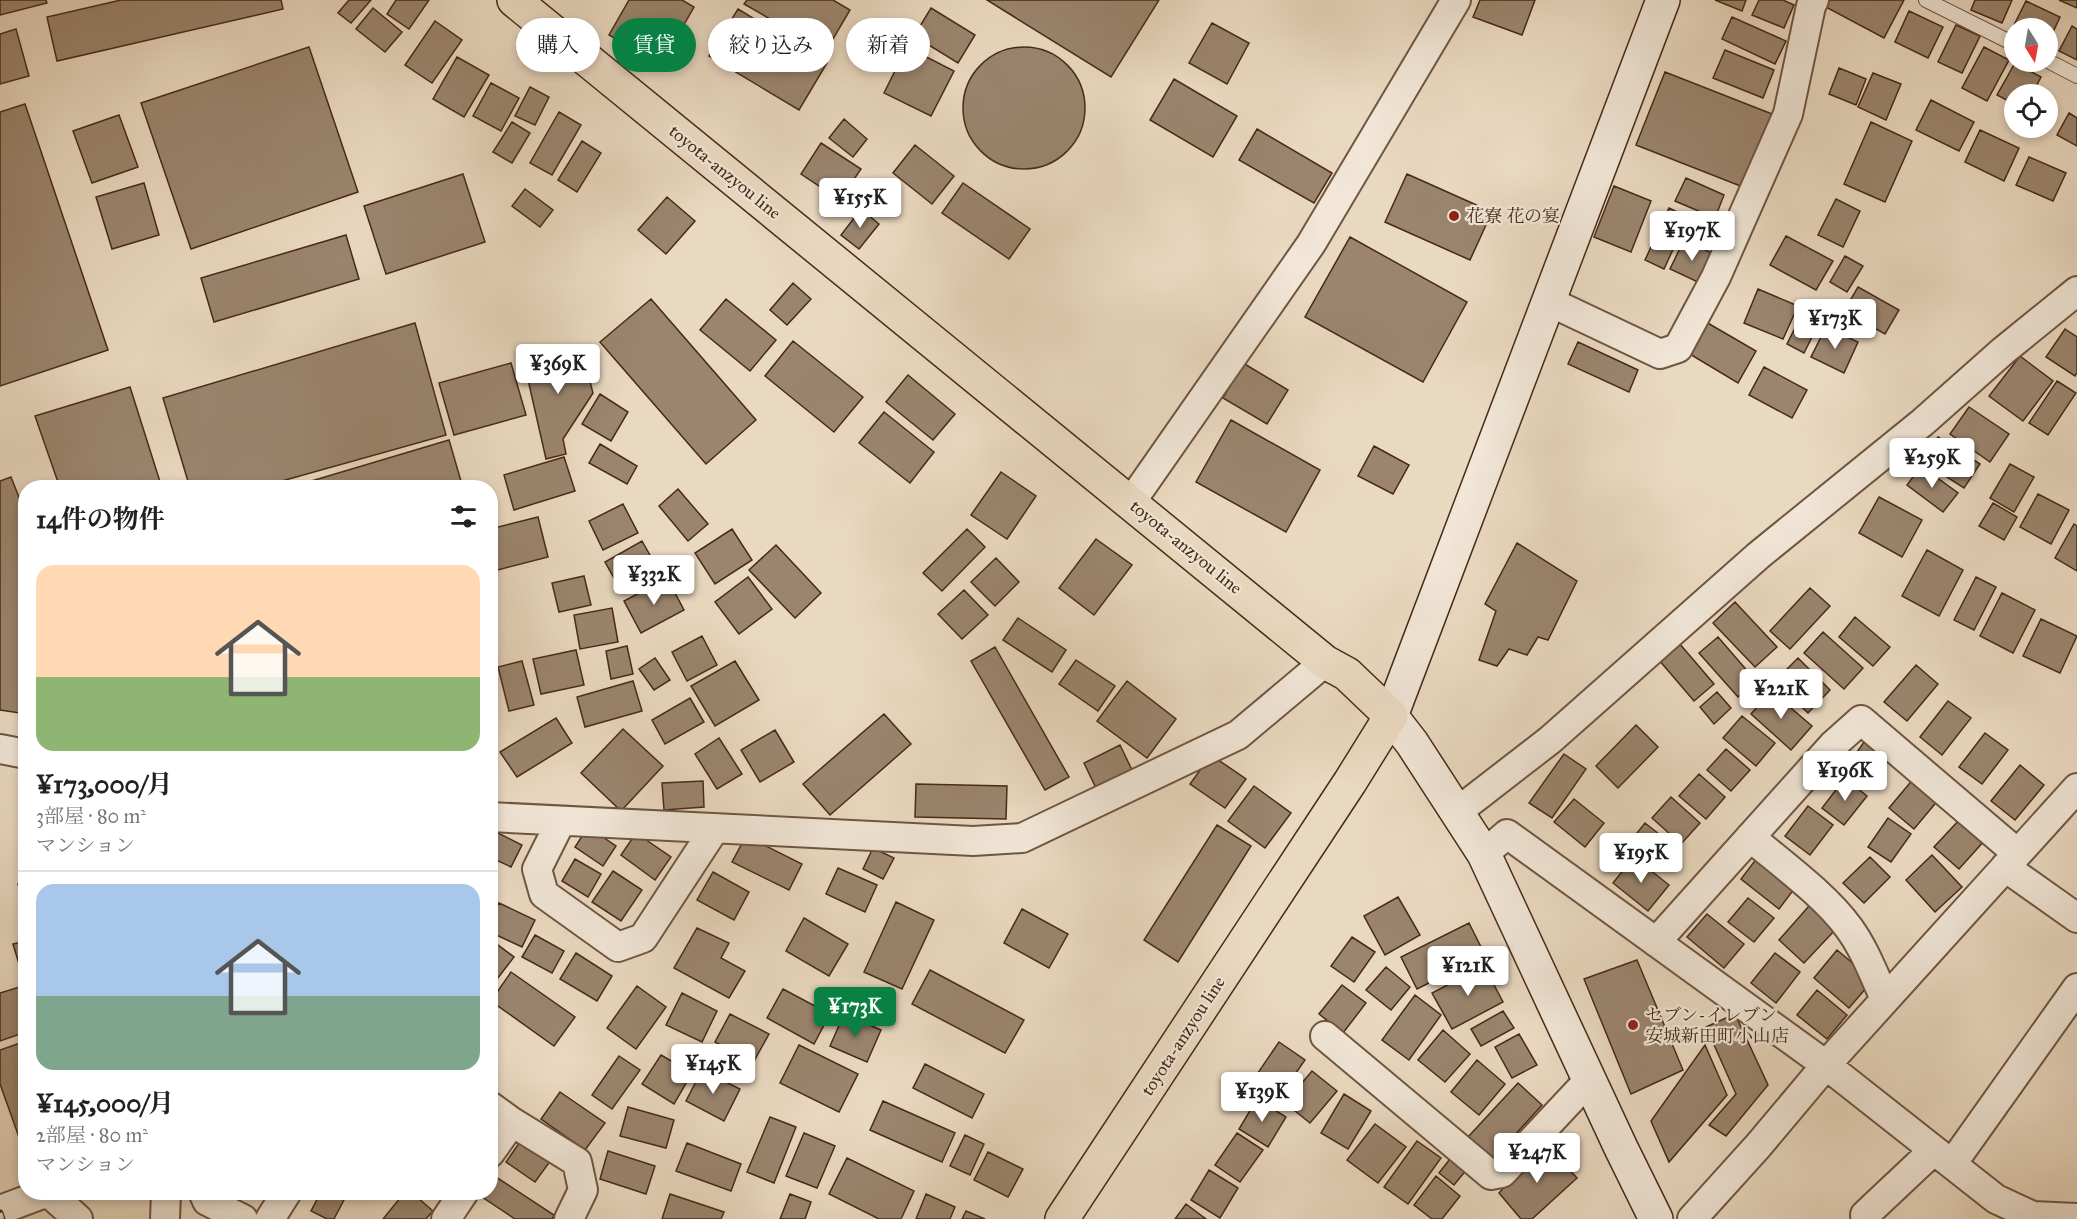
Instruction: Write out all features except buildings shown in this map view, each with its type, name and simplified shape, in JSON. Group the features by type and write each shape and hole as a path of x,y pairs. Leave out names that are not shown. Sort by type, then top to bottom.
{"main road":[{"name":"toyota-anzyou line","path":"514,0 1325,662 1347,674 1391,716 1350,782 1062,1219"}],"street":[{"path":"1131,502 1311,244 1456,0"},
{"path":"1656,1219 1484,854 1412,743 1391,716 1663,0"},
{"path":"1548,301 1660,354 1678,348 1716,277 1788,114 1814,0"},
{"path":"1457,812 1550,740 1759,555 1923,422 2003,351 2077,291"},
{"path":"498,817 973,840 1022,838 1238,735 1325,662"},
{"path":"1656,942 1833,745 1861,720 2011,860 2077,918"},
{"path":"0,749 18,752"},
{"path":"1692,1219 1758,1146 1826,1065 2077,788"},
{"path":"561,821 537,869 544,894 618,947 643,938 715,828"},
{"path":"1484,854 1507,834 1826,1065 1996,1199 2036,1217 2077,1218"},
{"path":"1750,837 1808,885 1848,927 1865,954 1885,999"},
{"path":"1865,1215 1943,1157 2077,988"},
{"path":"1325,1036 1491,1175 1502,1173 1589,1080"},
{"path":"501,1114 576,1162 583,1190 569,1219"},
{"path":"0,1210 27,1200"},
{"path":"57,1200 78,1219"},
{"path":"165,1219 166,1200"},
{"path":"207,1200 243,1219"},
{"path":"270,1219 282,1200"},
{"path":"446,1219 459,1200"}],"lane":[{"path":"1926,0 2004,39"},
{"path":"2058,66 2077,75"}],"railway":[{"path":"0,1213 2,1219"}],"place":[{"name":"花寮 花の宴","path":"1454,216"},
{"name":"セブン-イレブン 安城新田町小山店","path":"1633,1025"}]}
